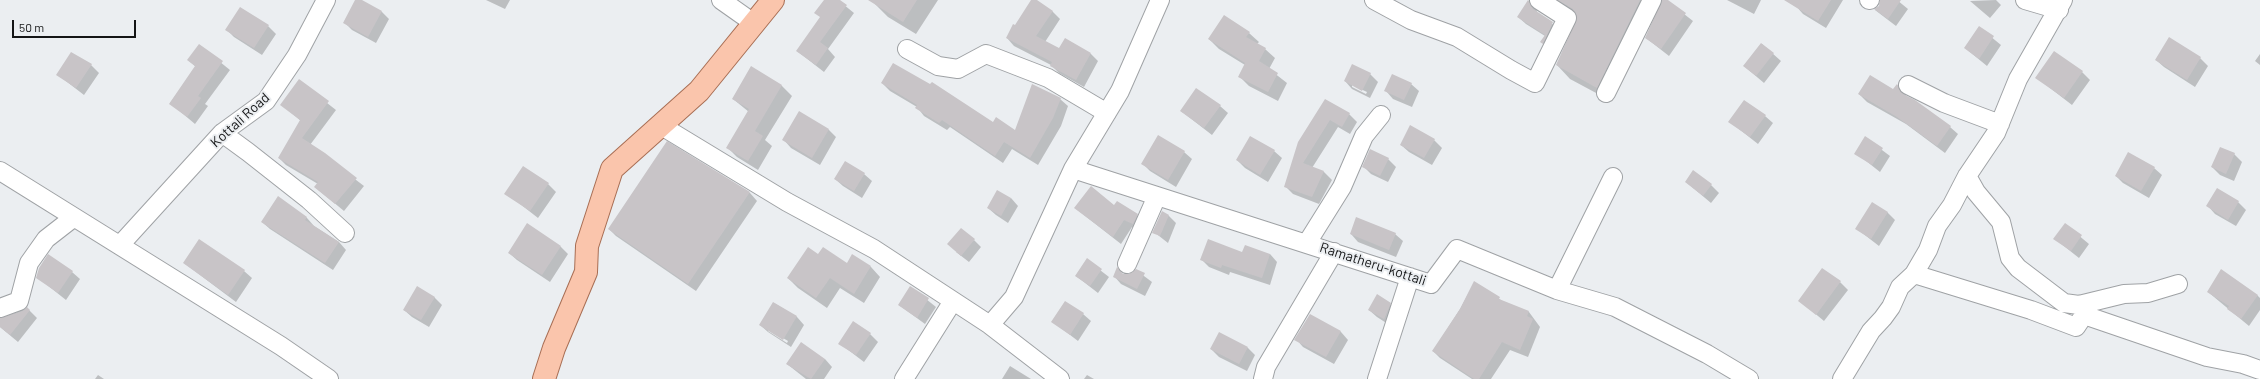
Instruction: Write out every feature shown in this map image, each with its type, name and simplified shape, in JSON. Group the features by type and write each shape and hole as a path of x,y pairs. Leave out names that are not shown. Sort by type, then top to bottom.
{"main road":[{"path":"544,379 554,348 586,272 587,246 612,169 700,91 773,0"}],"street":[{"name":"Kottali Road","path":"120,245 222,133 266,101 297,55 326,0"},
{"path":"722,0 755,24"},
{"path":"990,325 1014,298 1073,169 1120,92 1160,0"},
{"path":"1374,0 1411,20 1457,37 1535,83 1567,18 1539,0"},
{"path":"1606,93 1652,0"},
{"path":"1842,379 1871,331 1891,306 1900,287 1914,274 1928,250 1937,226 1952,205 1967,176 1986,151 2000,124 2018,79 2061,5 2025,0"},
{"path":"907,49 938,66 958,69 986,54 1048,78 1107,113"},
{"path":"1908,85 1944,103 2000,124"},
{"path":"1307,243 1342,187 1364,136 1381,115"},
{"path":"660,125 787,202 874,249 990,325 1060,379"},
{"path":"222,133 308,200 345,233"},
{"name":"Ramatheru-kottali","path":"1073,169 1431,284 1458,249 1557,290"},
{"path":"0,171 73,218 120,245 329,379"},
{"path":"1613,176 1557,290 1616,307 1707,354 1749,379"},
{"path":"1967,176 1976,192 2001,222 2010,258 2018,268 2064,303 2079,304 2124,294 2148,293 2178,284"},
{"path":"1127,264 1157,196"},
{"path":"0,308 19,301 30,263 46,239 73,218"},
{"path":"1263,379 1266,367 1334,252"},
{"path":"1914,274 2031,310 2076,327 2084,315 2207,358 2243,364 2260,370"},
{"path":"1377,379 1410,277"},
{"path":"904,379 953,301"}],"building":[{"path":"355,0 362,0 382,11 368,37 343,23"},
{"path":"824,0 840,0 847,5 820,42 828,48 816,65 796,51 820,17 814,13"},
{"path":"868,0 917,0 903,22"},
{"path":"1031,0 1037,0 1053,11 1036,36 1059,48 1065,38 1091,53 1076,80 1050,66 1052,62 1006,38 1013,24 1015,25"},
{"path":"1528,0 1533,9 1553,22 1543,44 1540,42 1545,35 1517,17"},
{"path":"1558,0 1640,0 1597,88 1556,65 1577,18 1573,9"},
{"path":"1662,0 1668,0 1686,13 1661,49 1645,38"},
{"path":"1784,0 1831,0 1818,21"},
{"path":"1880,0 1901,0 1888,19 1874,9 1879,6"},
{"path":"240,7 269,25 254,48 225,30"},
{"path":"1224,15 1250,32 1246,37 1266,48 1259,61 1278,73 1268,92 1238,77 1245,63 1208,39"},
{"path":"1979,26 1994,36 1979,59 1964,48"},
{"path":"2169,37 2201,57 2187,80 2155,60"},
{"path":"1761,43 1774,53 1756,76 1743,66"},
{"path":"199,44 223,61 198,96 201,98 187,117 169,104 195,66 187,60"},
{"path":"2054,51 2083,71 2064,98 2035,78"},
{"path":"71,52 92,64 76,88 56,75"},
{"path":"893,63 930,84 932,82 993,122 996,117 1015,130 1032,84 1061,98 1053,118 1030,158 1004,142 995,156 942,120 939,123 915,108 917,105 881,83"},
{"path":"1352,64 1371,73 1362,91 1344,81"},
{"path":"751,66 782,85 755,131 763,136 748,161 726,148 749,109 732,99"},
{"path":"1392,74 1412,83 1404,100 1384,91"},
{"path":"1870,75 1893,89 1897,84 1903,94 1915,100 1951,126 1937,146 1897,117 1858,94"},
{"path":"299,79 329,101 302,138 325,153 357,178 335,204 314,187 318,182 278,158 300,120 280,105"},
{"path":"1196,88 1221,105 1204,128 1180,111"},
{"path":"1325,99 1350,113 1342,127 1330,120 1303,163 1324,171 1312,197 1284,187 1298,142"},
{"path":"1744,100 1766,115 1750,137 1728,122"},
{"path":"799,111 829,129 812,158 782,140"},
{"path":"1410,125 1435,139 1424,158 1400,145"},
{"path":"1158,135 1185,151 1168,180 1141,164"},
{"path":"1250,136 1275,150 1260,175 1236,160"},
{"path":"1865,136 1883,148 1872,165 1854,154"},
{"path":"667,141 750,192 688,284 608,229"},
{"path":"2220,147 2235,153 2226,174 2211,167"},
{"path":"1370,149 1389,158 1380,176 1362,167"},
{"path":"2128,152 2155,167 2141,191 2115,176"},
{"path":"845,161 865,173 854,191 834,179"},
{"path":"523,166 549,183 530,211 504,194"},
{"path":"1693,170 1712,184 1703,196 1685,182"},
{"path":"1091,186 1114,205 1117,201 1138,214 1133,224 1124,220 1113,237 1074,208"},
{"path":"2217,188 2239,201 2228,220 2206,206"},
{"path":"997,190 1011,198 1001,216 987,208"},
{"path":"278,196 307,217 305,220 339,242 325,263 261,222"},
{"path":"1872,202 1888,212 1871,239 1855,229"},
{"path":"1162,211 1169,215 1160,236 1152,233"},
{"path":"1356,217 1396,233 1389,250 1350,234"},
{"path":"527,223 561,246 542,275 508,253"},
{"path":"2065,223 2082,235 2071,251 2053,239"},
{"path":"961,228 975,239 961,256 947,244"},
{"path":"199,239 245,270 228,295 183,263"},
{"path":"1208,239 1242,252 1245,245 1270,254 1262,278 1222,265 1221,268 1200,260"},
{"path":"808,247 818,254 823,247 847,263 852,254 871,266 854,294 830,278 816,298 787,278"},
{"path":"48,254 73,271 58,293 36,278 39,268"},
{"path":"1087,258 1102,269 1090,286 1075,276"},
{"path":"1117,267 1123,274 1129,274 1136,269 1145,273 1137,289 1113,277"},
{"path":"1822,268 1841,281 1816,315 1798,301"},
{"path":"2221,269 2258,295 2241,319 2227,309 2229,306 2207,292"},
{"path":"1474,281 1500,297 1499,299 1529,311 1527,316 1533,319 1520,350 1502,342 1479,379 1474,379 1432,351 1460,309"},
{"path":"417,286 435,297 421,320 403,310"},
{"path":"910,286 929,298 917,318 898,305"},
{"path":"1377,294 1391,303 1384,319 1368,310"},
{"path":"1065,301 1084,313 1070,335 1051,322"},
{"path":"773,302 797,316 783,340 759,325"},
{"path":"27,307 30,310 10,335 0,327 0,318 23,311"},
{"path":"1310,314 1341,331 1326,357 1294,340"},
{"path":"853,321 871,333 856,355 838,344"},
{"path":"1219,332 1248,347 1239,364 1210,349"},
{"path":"801,342 825,359 811,379 786,364"}]}
